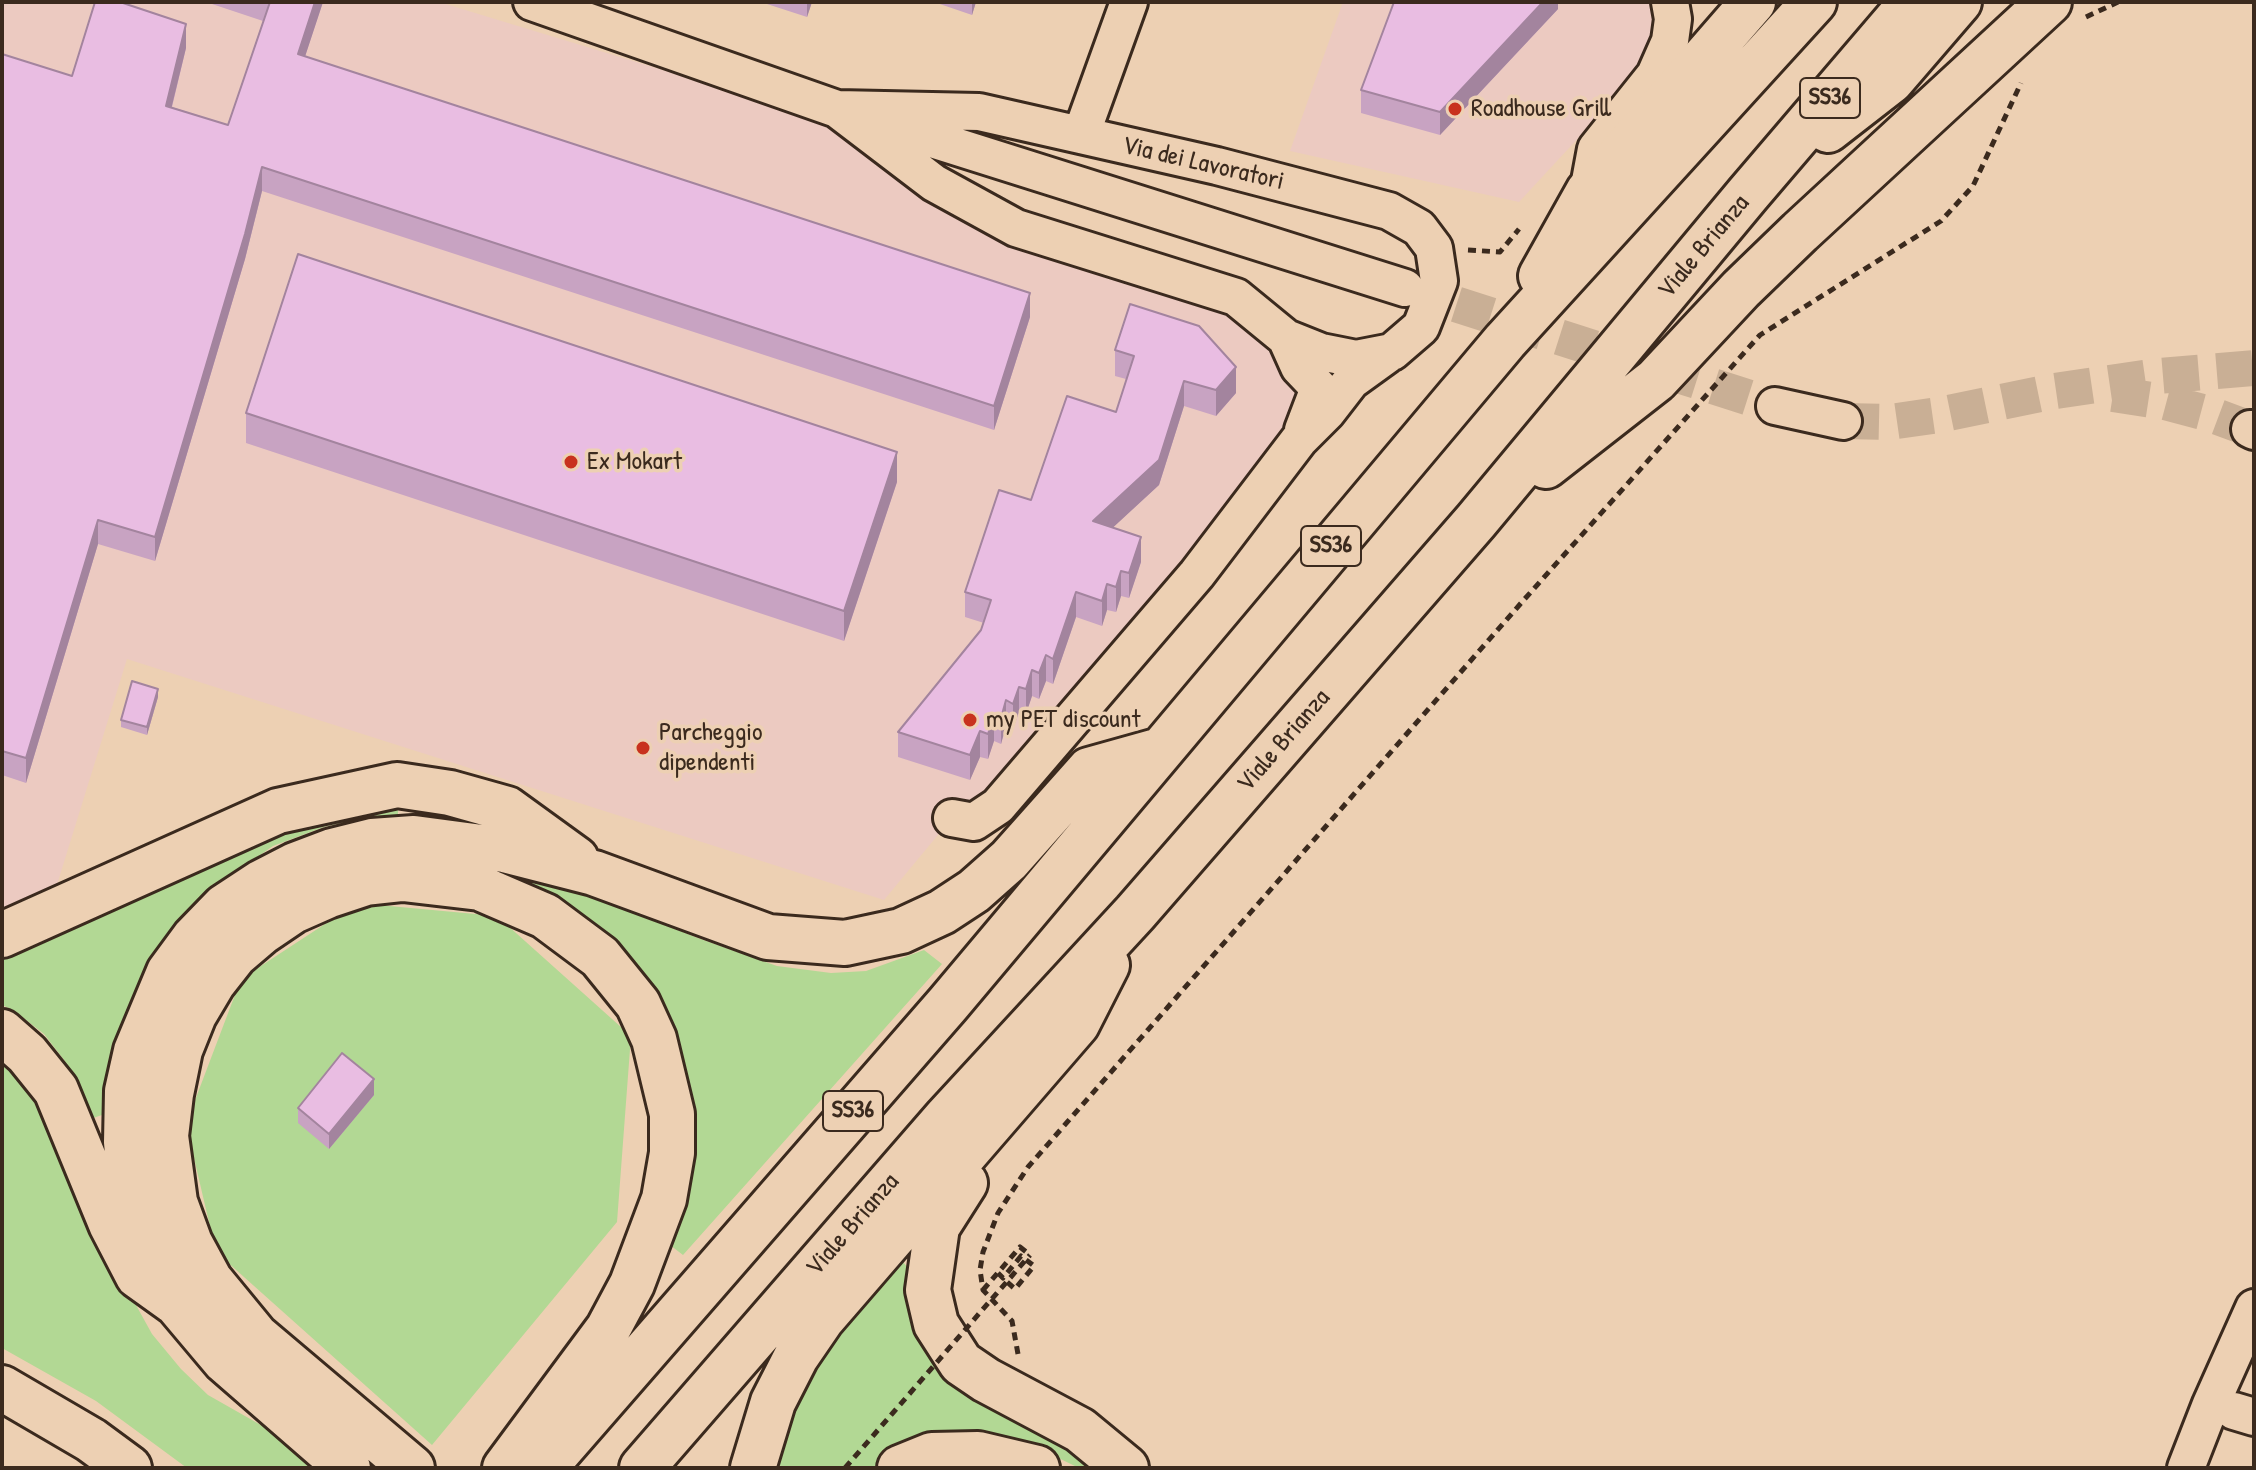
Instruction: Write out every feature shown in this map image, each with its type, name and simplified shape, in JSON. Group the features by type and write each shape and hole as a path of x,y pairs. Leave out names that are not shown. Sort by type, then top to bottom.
{"main road":[{"path":"1505,341 1588,192 1753,2"},
{"name":"SS36","path":"544,1468 948,1004 1157,751 1505,341 1814,2"},
{"name":"Viale Brianza","path":"642,1468 946,1118 1135,913 1476,521 1912,2"},
{"path":"1748,194 1891,81 1959,2"},
{"path":"1476,521 1656,380 1741,289 1800,232 2063,14"},
{"path":"177,1304 131,1194 126,1142 127,1091 136,1051 169,972 224,907 262,882 332,851 372,841 414,838 504,850 594,873 768,937 845,943 901,931 942,912 974,891 1009,860 1089,770 1157,751"},
{"path":"2,935 278,811 397,785 450,793 507,809 594,873"},
{"path":"412,1468 256,1336 210,1280 190,1243 175,1202 166,1136 180,1050 194,1015 235,955 293,911 366,883 403,879 480,888 545,916 600,957 638,1004 654,1039 672,1114 672,1153 664,1199 632,1284 608,1329 505,1468"},
{"path":"753,1468 773,1402 796,1357 822,1319 1077,1024 1135,913"},
{"path":"2,1032 27,1054 56,1090 111,1224 138,1276 177,1304 225,1361 348,1468"},
{"path":"1031,1078 937,1227 928,1290 936,1324 961,1363 986,1380 1080,1430 1126,1468"},
{"path":"2,1388 91,1440 129,1468"},
{"path":"900,1468 932,1455 978,1454 1037,1468"}],"street":[{"name":"Via dei Lavoratori","path":"532,2 837,109 1405,288"},
{"path":"1081,135 1129,2"},
{"path":"1588,192 1596,149 1655,75 1670,41 1673,19 1670,2"},
{"name":"Via dei Lavoratori","path":"837,109 979,112 1081,135 1389,211 1419,228 1434,248 1439,281 1421,327 1351,381 1327,412 1299,440 1197,574 998,806 974,822 952,818"},
{"name":"Via dei Lavoratori","path":"837,109 934,183 1016,228 1236,297 1286,338 1321,352 1356,359 1392,352"},
{"name":"Via dei Lavoratori","path":"1286,338 1299,367 1319,388 1299,440"},
{"path":"1775,406 1843,421"},
{"path":"2186,1468 2254,1308"},
{"path":"2213,1468 2244,1414 2254,1344"}],"path":[{"path":"2063,14 2087,16 2118,2"},
{"path":"1019,1358 1012,1321 983,1290 980,1270 983,1252 998,1213 1028,1167 1444,690 1760,335 1941,221 1973,186 2026,73"},
{"path":"845,1468 1030,1255 1020,1247 983,1290"},
{"path":"998,1273 1003,1278 1021,1256 1034,1266 1015,1289 1007,1282"}],"shaded area":[{"path":"2,2 439,2 883,137 927,192 1232,305 1278,341 1306,404 1203,543 982,800 952,818 884,900 127,659 55,891 2,915"},
{"name":"Roadhouse Grill","path":"1343,2 1649,2 1654,23 1644,67 1519,202 1290,151"}],"green space":[{"path":"398,807 398,816 358,819 324,827 273,846 233,874 198,905 105,1114 93,1118 80,1087 44,1034 2,1005 2,958 59,936 294,828"},
{"path":"497,860 547,876 695,937 777,966 831,973 866,971 924,950 942,964 683,1255 670,1245 690,1146 687,1079 670,1025 478,871"},
{"path":"357,903 497,916 631,1036 617,1222 432,1445 216,1252 186,1124 241,979"},
{"path":"2,1054 30,1080 120,1276 152,1334 208,1395 289,1441 318,1468 187,1468 96,1401 2,1348"},
{"path":"903,1262 1051,1437 1099,1468 1079,1468 1038,1448 919,1446 873,1468 772,1468 797,1397 836,1338"}],"building":[{"path":"95,2 120,2 186,24 166,106 228,125 270,2 315,2 298,54 1030,293 994,406 262,167 155,537 98,520 26,758 2,751 2,54 72,76"},
{"path":"1394,2 1543,2 1440,112 1361,90"},
{"name":"Ex Mokart","path":"298,254 897,452 844,611 246,413"},
{"path":"1130,304 1199,326 1236,367 1216,390 1184,381 1159,460 1093,521 1141,537 1129,573 1121,571 1116,587 1107,584 1102,601 1076,592 1053,659 1046,655 1039,673 1032,670 1026,689 1019,687 1013,704 1006,700 1001,718 994,716 988,734 980,731 970,755 898,732 981,630 991,600 965,592 999,490 1031,500 1067,396 1116,412 1134,356 1115,350"},
{"path":"132,681 158,689 147,727 121,720"},
{"path":"342,1053 374,1079 329,1134 298,1108"}],"tunnel":[{"path":"1405,288 1775,406"},
{"path":"1843,421 1890,422 2055,391 2158,376 2254,368"},
{"path":"2113,394 2165,402 2250,429"}],"place":[{"name":"Roadhouse Grill","path":"1455,109"},
{"name":"Ex Mokart","path":"571,462"},
{"name":"my PET discount","path":"970,720"},
{"name":"Parcheggio dipendenti","path":"643,748"}]}
